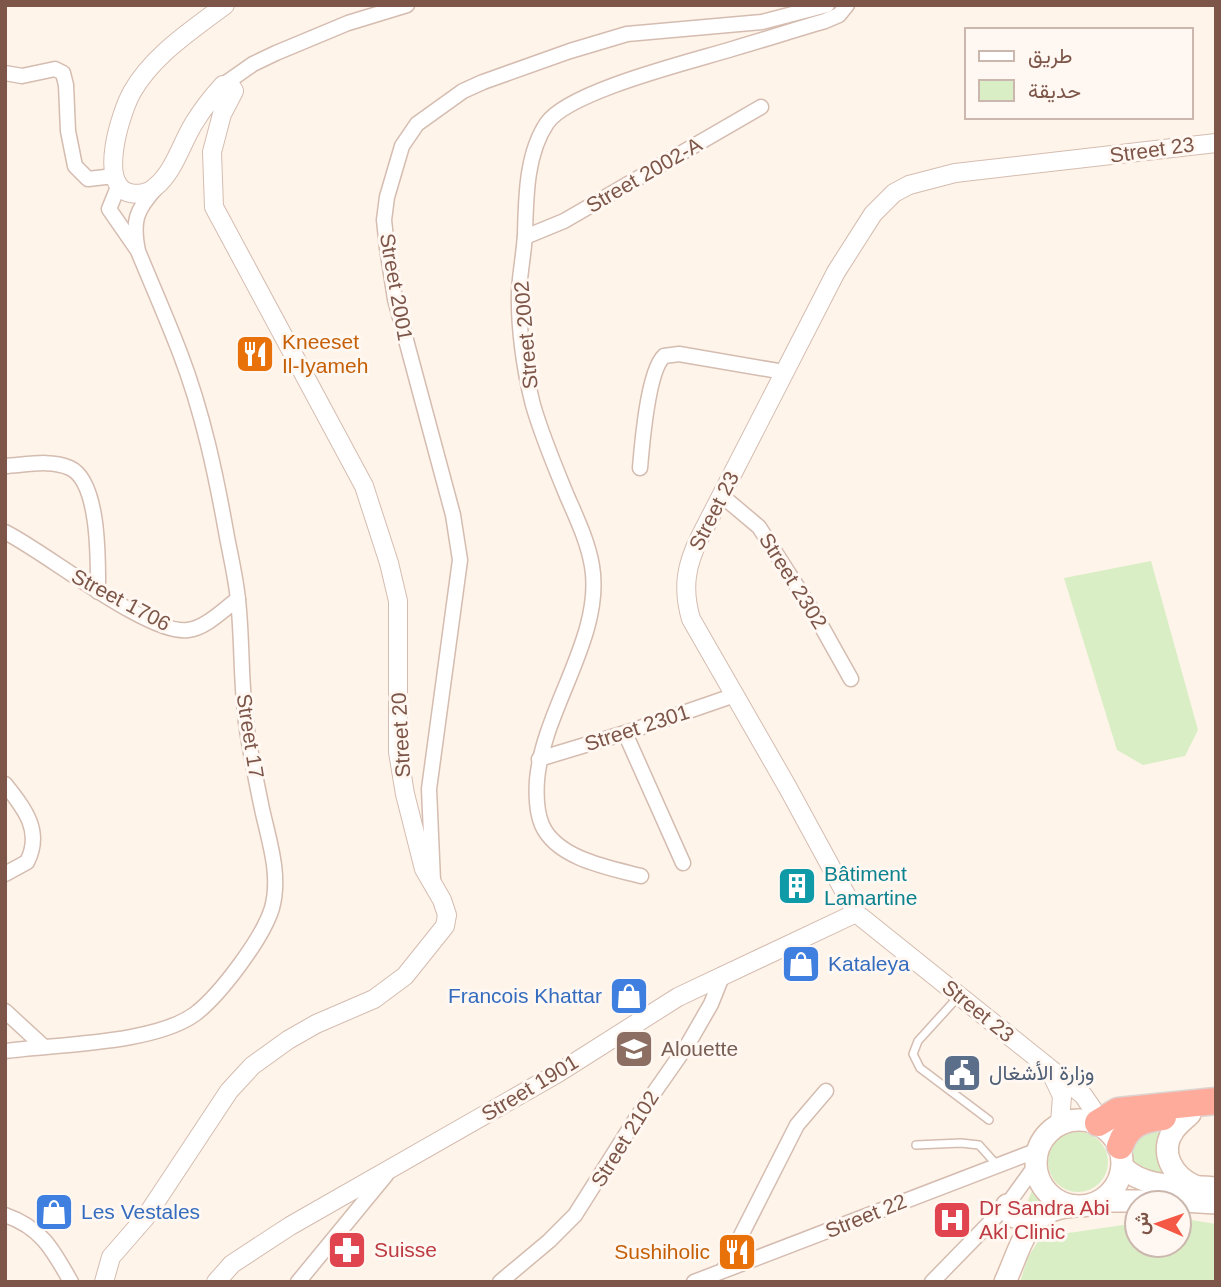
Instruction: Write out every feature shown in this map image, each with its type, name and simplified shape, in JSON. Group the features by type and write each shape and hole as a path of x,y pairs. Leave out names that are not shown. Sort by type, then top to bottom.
{"highway":[{"path":"1097,1123 1118,1111 1216,1101"},
{"path":"1121,1157 1124,1135 1131,1126 1141,1120 1203,1113"}],"main road":[{"path":"1203,1113 1173,1131 1168,1153 1170,1165 1177,1175 1207,1195"},
{"path":"1078,1206 1054,1198 1045,1189 1038,1178 1037,1158 1042,1139 1060,1123 1084,1119 1111,1132 1121,1157 1137,1178 1207,1195"},
{"path":"1101,1201 1116,1186 1121,1157"},
{"path":"1005,1282 1027,1231 1036,1220 1055,1209 1101,1201 1207,1195"},
{"path":"1007,1205 1012,1216 1036,1220"}],"street":[{"path":"116,181 114,151 128,100 139,81 169,49 225,5"},
{"path":"5,73 22,76 55,69 63,73 68,131 75,166 88,179 116,181 128,193 138,194 153,190 162,181 193,125 253,64 348,23 407,5"},
{"name":"Street 2001","path":"433,882 429,789 460,560 453,515 395,299 387,248 384,220 387,197 402,146 417,124 463,91 570,51 627,34 762,22 827,5"},
{"name":"Street 2002","path":"641,876 591,863 570,852 543,827 536,797 539,758 590,616 594,585 582,530 533,404 523,348 519,294 527,187 534,155 548,122 580,100 669,65 825,21 839,15 847,5"},
{"name":"Street 20","path":"104,1282 104,1274 111,1257 145,1219 229,1091 252,1066 288,1040 316,1024 374,999 405,976 437,938 445,926 447,915 418,849 405,794 398,752 397,601 378,524 365,486 214,207 212,152 228,88"},
{"name":"Street 2002-A","path":"525,237 564,221 761,107"},
{"name":"Street 23","path":"1097,1123 1092,1108 1083,1095 856,913 691,619 685,587 686,569 721,495 836,272 881,204 909,185 978,170 1216,143"},
{"name":"Street 17","path":"5,1051 118,1039 163,1030 181,1023 198,1011 242,961 266,921 274,894 273,849 243,709 238,599 207,436 181,354 138,251 109,209 116,181"},
{"name":"Street 17","path":"138,251 135,228 138,208 162,181"},
{"path":"640,468 643,432 655,368 664,356 680,354 784,372"},
{"path":"5,466 51,463 70,467 77,472 93,506 97,533 98,592"},
{"name":"Street 2302","path":"721,495 759,527 852,679"},
{"name":"Street 1706","path":"5,532 39,551 98,592 174,630 201,626 238,599"},
{"name":"Street 2301","path":"539,758 625,733 735,695"},
{"path":"625,733 683,863"},
{"path":"5,784 29,817 34,836 27,862 5,874"},
{"name":"Street 1901","path":"216,1282 232,1264 290,1226 558,1073 678,997 856,913"},
{"name":"Street 2102","path":"500,1282 550,1241 575,1215 637,1116 688,1044 723,974"},
{"path":"5,1011 43,1046"},
{"path":"1045,1064 1062,1096 1060,1123"},
{"path":"724,1269 797,1125 826,1091"},
{"path":"932,1282 1007,1205 1037,1158"},
{"name":"Street 22","path":"694,1282 997,1166 1037,1158"},
{"path":"298,1282 390,1169"},
{"path":"5,1215 25,1223 44,1238 71,1282"}],"lane":[{"path":"958,996 918,1041 913,1054 920,1068 989,1120"},
{"path":"916,1145 979,1145 997,1166"}],"green space":[{"path":"1151,561 1198,730 1185,756 1143,765 1117,750 1064,578"},
{"path":"1169,1125 1160,1166 1167,1178 1148,1175 1132,1161 1131,1147 1137,1135"},
{"path":"1078,1132 1095,1137 1103,1145 1108,1162 1103,1179 1095,1187 1078,1192 1061,1187 1053,1179 1048,1162 1053,1145 1061,1137"},
{"path":"1034,1186 1047,1205 1021,1217"},
{"path":"1193,1220 1216,1224 1216,1282 1020,1282 1028,1257 1041,1237 1123,1225 1123,1259 1193,1259"}],"place":[{"name":"Kneeset Il-Iyameh","path":"255,354"},
{"name":"Bâtiment Lamartine","path":"797,886"},
{"name":"Kataleya","path":"801,964"},
{"name":"Francois Khattar","path":"629,996"},
{"name":"Alouette","path":"634,1049"},
{"name":"وزارة الأشغال","path":"962,1073"},
{"name":"Les Vestales","path":"54,1212"},
{"name":"Dr Sandra Abi Akl Clinic","path":"952,1220"},
{"name":"Suisse","path":"347,1250"},
{"name":"Sushiholic","path":"737,1252"}]}
